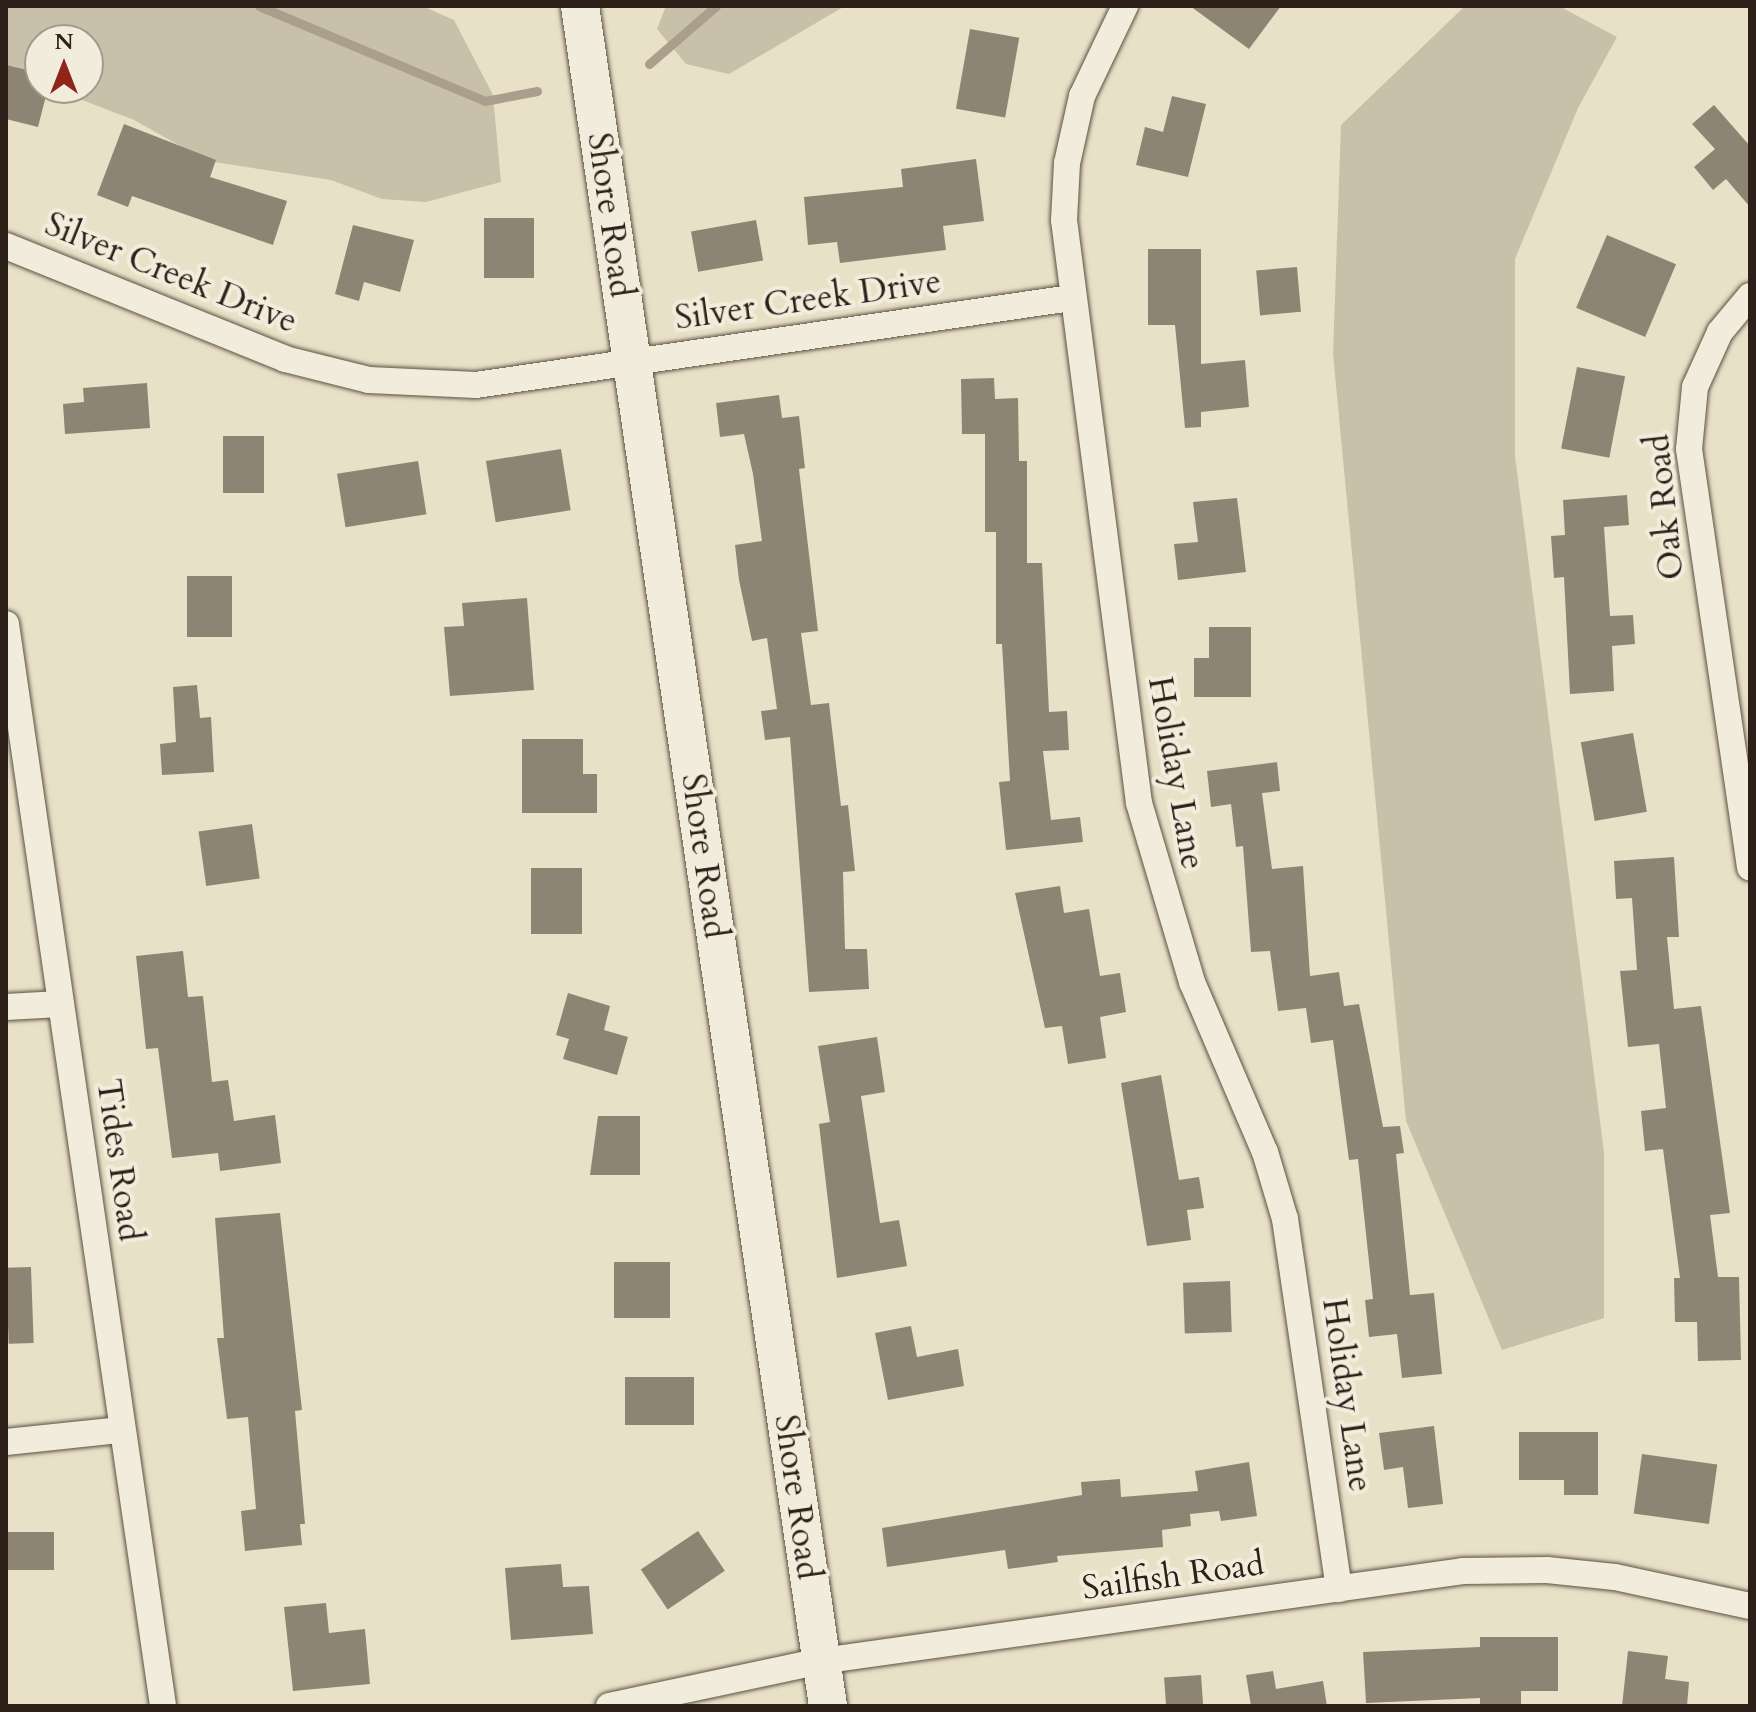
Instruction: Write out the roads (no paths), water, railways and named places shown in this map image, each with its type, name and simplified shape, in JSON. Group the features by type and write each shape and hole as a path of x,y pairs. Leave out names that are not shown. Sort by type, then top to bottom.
{"street":[{"name":"Shore Road","path":"580,6 828,1706"},
{"name":"Holiday Lane","path":"1125,6 1082,96 1067,163 1071,298 1139,803 1192,982 1265,1152 1285,1219 1339,1589"},
{"name":"Silver Creek Drive","path":"6,246 285,359 369,380 476,385 1071,298"},
{"name":"Oak Road","path":"1750,296 1720,332 1695,387 1689,449 1750,868"},
{"name":"Tides Road","path":"6,624 163,1706"},
{"path":"6,1007 60,1004"},
{"path":"6,1442 121,1430"},
{"name":"Sailfish Road","path":"609,1706 821,1661 1463,1571 1547,1570 1750,1606"}],"waterway":[{"path":"259,6 485,101 537,91"},
{"path":"649,64 716,6"}]}
